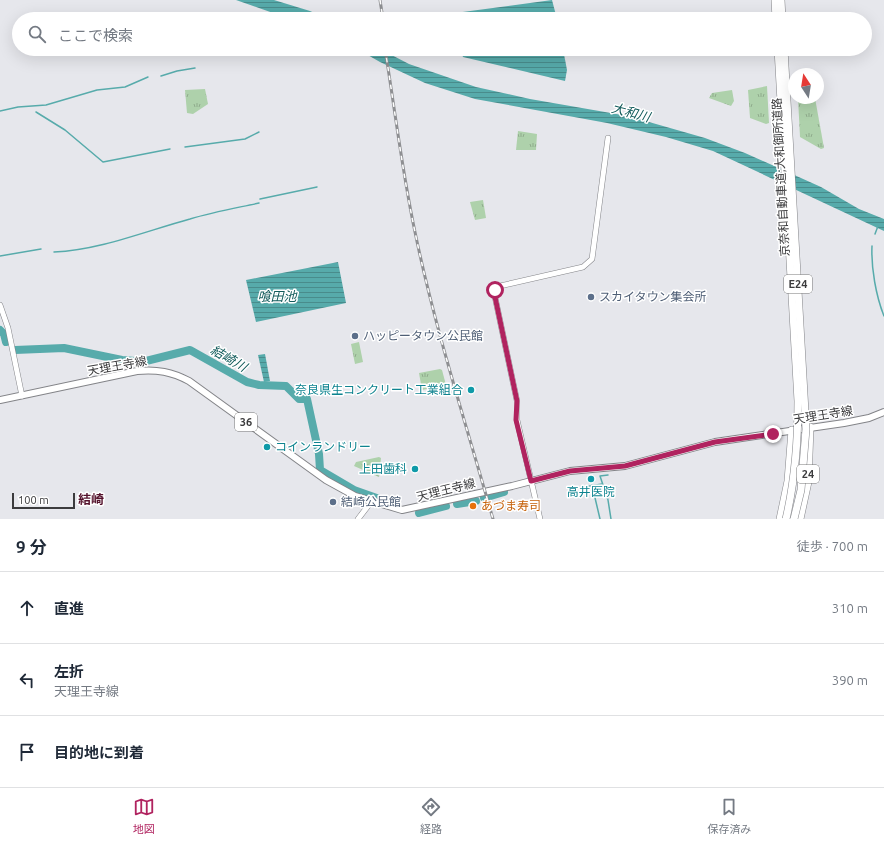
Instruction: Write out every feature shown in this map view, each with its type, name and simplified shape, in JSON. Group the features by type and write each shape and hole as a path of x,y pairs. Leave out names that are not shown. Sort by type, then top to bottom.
{"highway":[{"path":"775,0 776,12"},
{"path":"781,0 782,12"},
{"name":"京奈和自動車道;大和御所道路","path":"778,56 798,401 796,455 786,519"},
{"name":"京奈和自動車道;大和御所道路","path":"784,56 805,418 803,475 794,519"},
{"name":"24","path":"800,519 808,482 810,427"},
{"name":"24","path":"780,519 788,481 792,430"}],"main road":[{"name":"天理王寺線","path":"0,400 137,371 152,370 172,373 189,381 322,477 355,496 392,509 410,510 570,471 625,466 715,442 859,420 884,412"}],"street":[{"path":"540,519 516,420 517,401 495,297 495,290 500,286 575,270 589,264 592,259 608,138"},
{"path":"0,305 8,328 22,396"},
{"path":"358,519 371,502"}],"green space":[{"path":"767,86 769,123 766,124 750,118 748,90"},
{"path":"205,89 208,104 193,114 187,113 185,90"},
{"path":"732,90 734,101 731,106 709,98 712,93"},
{"path":"798,104 816,104 824,148 821,149 800,137"},
{"path":"518,131 537,134 536,150 516,150"},
{"path":"483,200 486,218 475,220 470,202"},
{"path":"359,342 363,362 355,364 351,344"},
{"path":"440,369 442,370 446,385 422,390 419,373"},
{"path":"379,457 381,458 379,477 354,466 356,462"}],"water":[{"path":"236,0 274,0 312,12 270,12"},
{"path":"552,0 555,12 462,12"},
{"path":"370,56 394,56 409,64 476,87 530,99 628,116 705,138 745,153 821,187 859,209 884,219 884,231 713,151 666,137 607,123 475,99 425,83"},
{"path":"564,56 567,70 565,81 463,57"},
{"name":"喰田池","path":"338,262 346,303 256,322 246,280"},
{"path":"265,354 270,381 264,382 258,355"}],"waterway":[{"path":"161,76 177,71 195,68"},
{"path":"0,111 18,107 46,105 97,90 125,87 148,77"},
{"path":"36,112 65,130 103,162 170,149"},
{"path":"185,147 245,139 259,132"},
{"path":"260,199 317,187"},
{"path":"54,252 88,248 106,244 216,212 259,203"},
{"path":"875,234 878,226"},
{"path":"872,246 872,263 875,282 884,316"},
{"path":"0,256 41,249"},
{"name":"結崎川","path":"0,330 4,334 6,342"},
{"name":"結崎川","path":"15,350 64,348 122,360 135,361 146,361 190,350 247,382 259,385 286,386 299,399 307,399 319,454 320,470 354,490 388,502"},
{"path":"608,475 600,476 608,500 611,519"},
{"path":"584,487 602,484"},
{"path":"592,485 600,519"},
{"name":"結崎川","path":"484,498 504,492"},
{"name":"結崎川","path":"457,504 476,501"},
{"name":"結崎川","path":"419,513 446,506"}],"railway":[{"path":"380,0 382,12"},
{"path":"386,56 406,186 423,268 451,376 493,519"}],"place":[{"name":"スカイタウン集会所","path":"591,297"},
{"name":"ハッピータウン公民館","path":"355,336"},
{"name":"奈良県生コンクリート工業組合","path":"471,390"},
{"name":"コインランドリー","path":"267,447"},
{"name":"上田歯科","path":"415,469"},
{"name":"高井医院","path":"591,479"},
{"name":"結崎公民館","path":"333,502"},
{"name":"あづま寿司","path":"473,506"}],"district":[{"name":"結崎","path":"91,499"}],"route":[{"path":"495,290 495,297 517,401 518,410 516,420 531,481 570,471 625,466 715,442 773,434"}],"water label":[{"name":"大和川","path":"631,112"}]}
